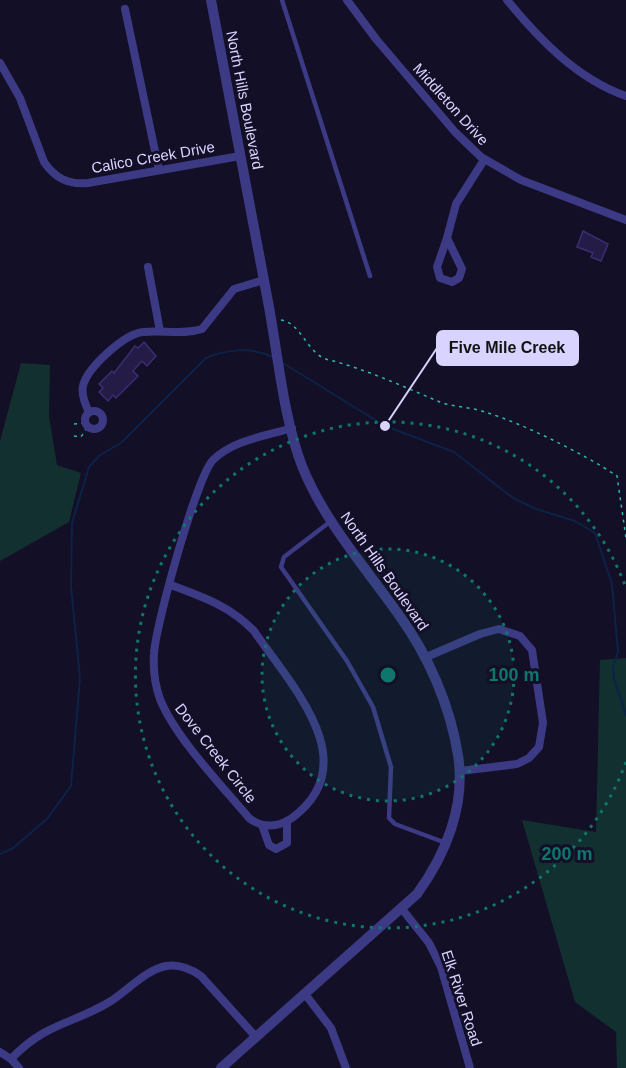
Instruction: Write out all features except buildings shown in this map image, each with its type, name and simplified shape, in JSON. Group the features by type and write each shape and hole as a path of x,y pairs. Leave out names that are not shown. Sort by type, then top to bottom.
{"street":[{"name":"North Hills Boulevard","path":"211,0 271,321 292,428 302,465 331,521 400,616 424,658 449,717 460,771 457,809 446,843 429,877 402,909 221,1068"},
{"name":"Middleton Drive","path":"347,0 375,39 454,132 484,160 521,180 626,220"},
{"path":"507,0 543,40 574,68 599,84 626,96"},
{"path":"125,9 159,170"},
{"name":"Calico Creek Drive","path":"0,63 20,98 44,162 55,175 79,184 240,156"},
{"path":"447,238 462,269 459,278 452,282 440,278 437,267 456,204 484,160"},
{"path":"148,267 160,331"},
{"path":"88,412 100,412 104,420 99,428 87,424 88,412 83,390 91,370 131,334 160,331 189,332 202,329 234,289 264,280"},
{"name":"Dove Creek Circle","path":"286,821 288,840 282,848 276,849 269,845 262,825 249,818 170,719 159,697 154,674 154,653 201,482 211,462 233,446 292,428"},
{"path":"171,585 218,602 242,618 254,631 316,725 325,755 322,782 309,802 286,821 273,826 262,825"},
{"path":"424,658 480,634 498,629 519,636 532,650 543,723 539,747 529,758 517,764 460,771"},
{"name":"Elk River Road","path":"402,909 429,943 441,967 470,1068"},
{"path":"11,1059 41,1032 98,1008 153,971 168,966 183,966 201,976 256,1037"},
{"path":"305,994 331,1028 346,1068"},
{"path":"0,1052 20,1068"}],"lane":[{"path":"282,0 370,276"},
{"path":"331,521 284,557 280,564 347,661 373,707 391,767 389,818 395,824 446,843"}],"path":[{"path":"271,321 284,320 294,325 316,352 326,360 345,362 367,374 443,403 485,412 598,463 617,476 626,538"},
{"path":"74,424 87,424 81,436 74,436"}],"green space":[{"path":"21,363 50,365 49,416 57,465 81,473 69,522 0,561 0,441"},
{"path":"626,658 626,1068 617,1068 616,1032 575,1002 522,820 596,832 600,660"}],"waterway":[{"path":"0,854 13,848 47,819 71,786 80,678 71,586 72,523 89,467 99,456 122,442 206,358 240,350 273,357"},
{"path":"283,363 385,426 454,452 513,498 536,509 575,521 595,533 612,584 618,652 613,667 614,679 626,715"}],"place":[{"name":"Five Mile Creek","path":"385,426"}]}
